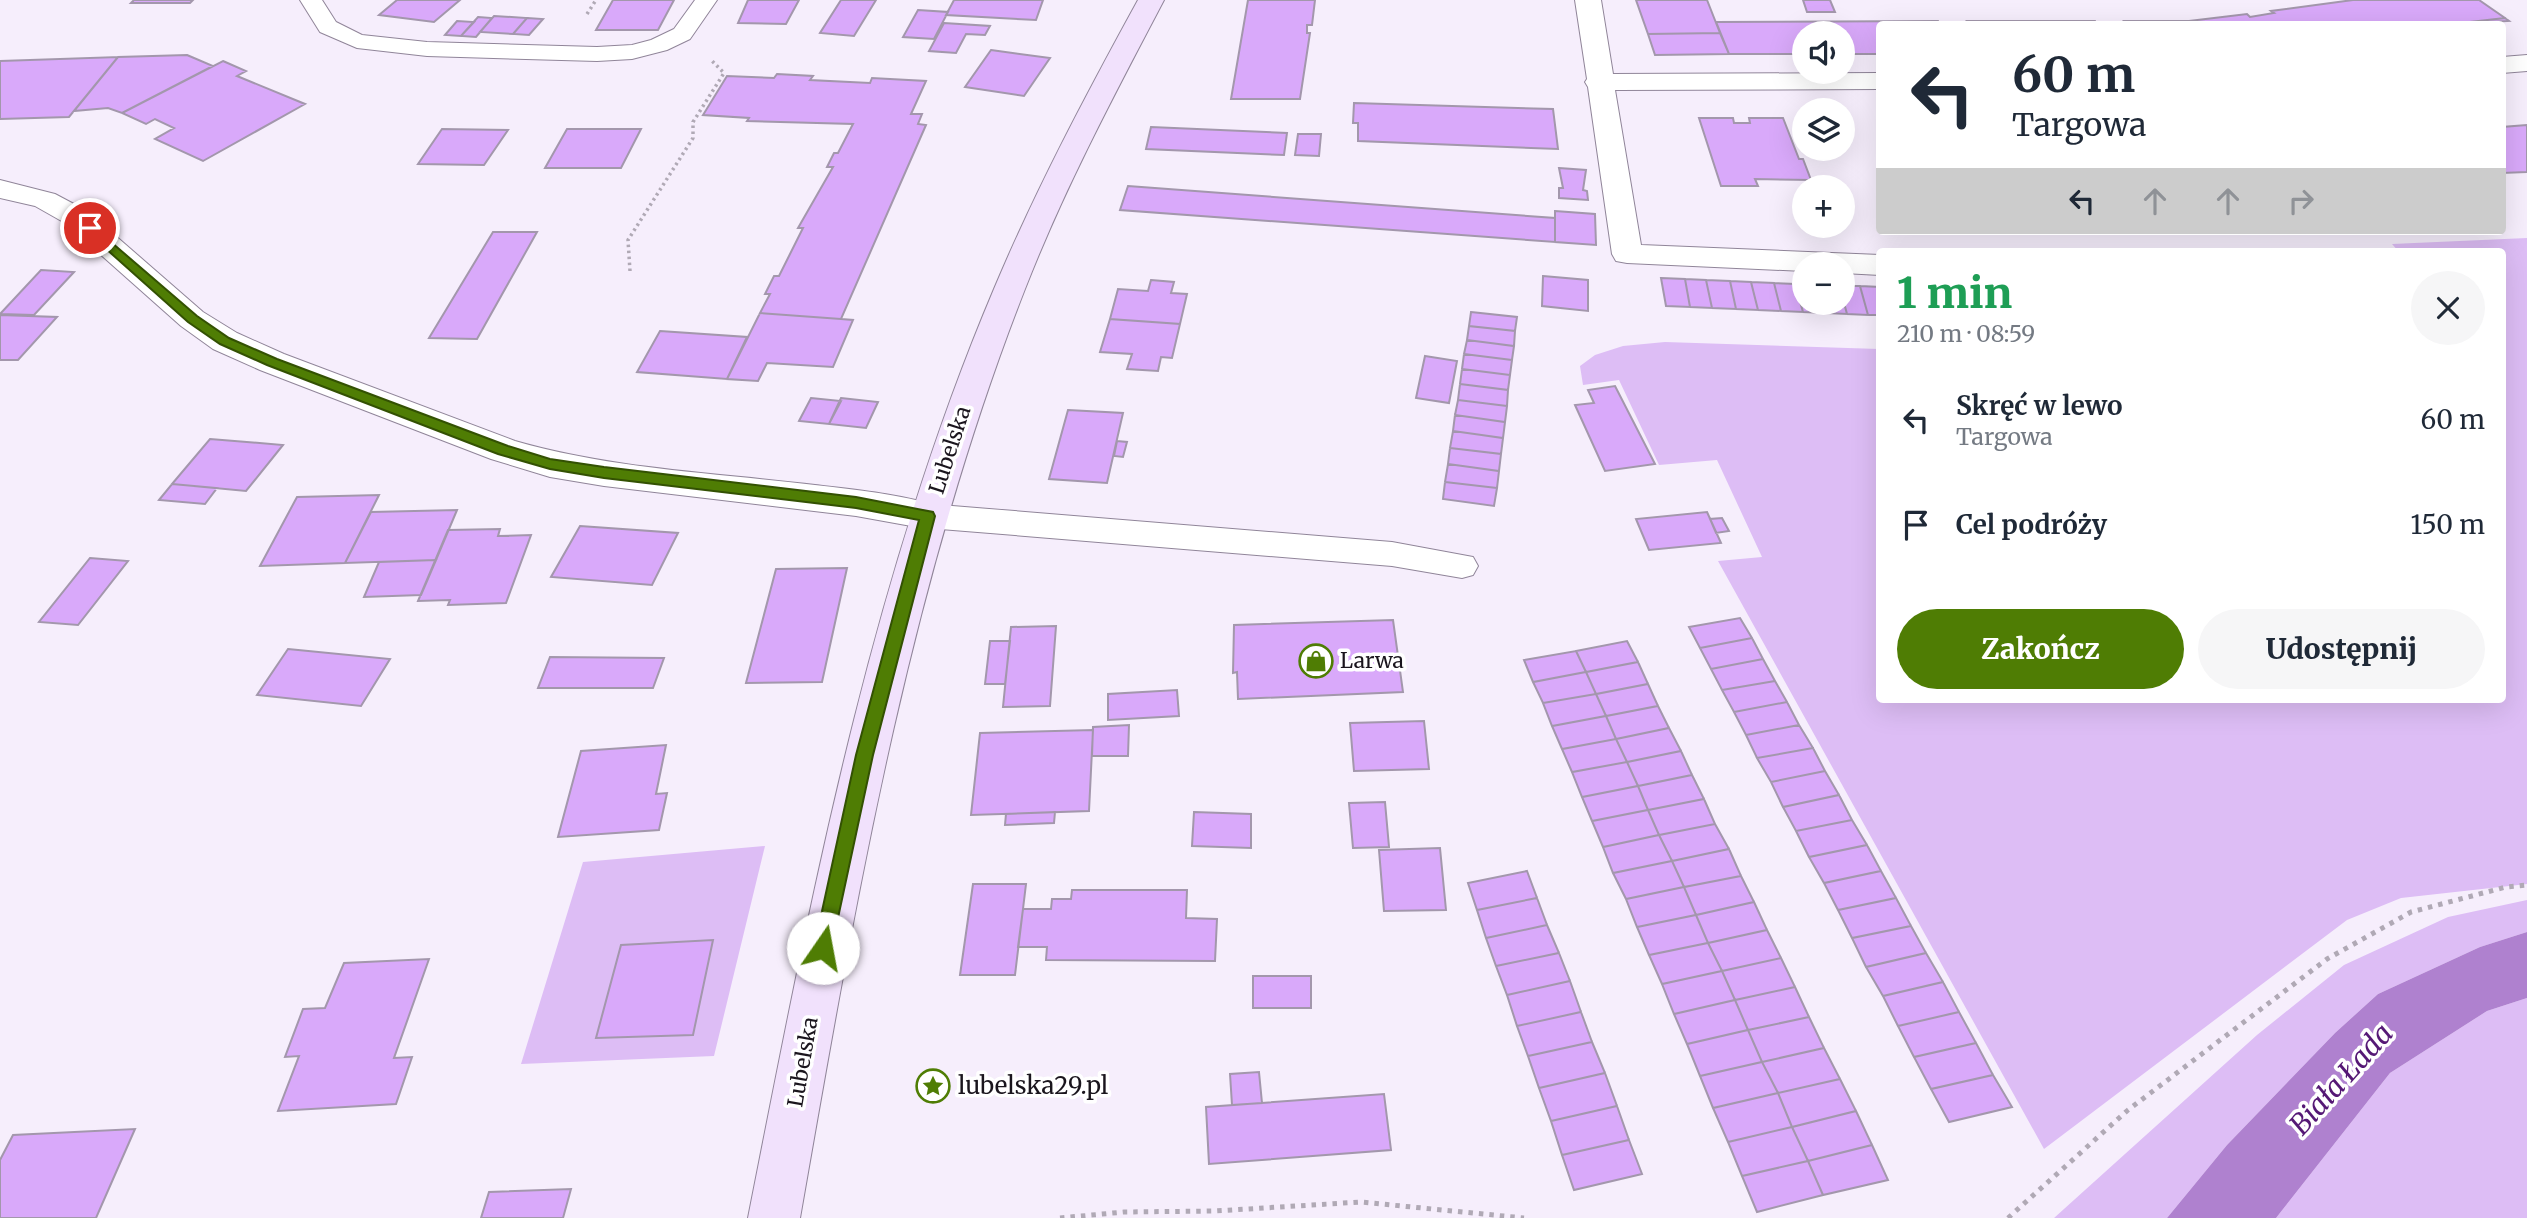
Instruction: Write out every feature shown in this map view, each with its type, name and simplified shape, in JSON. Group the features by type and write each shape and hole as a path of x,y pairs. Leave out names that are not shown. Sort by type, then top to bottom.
{"street":[{"name":"Lubelska","path":"774,1218 823,948 862,768 928,516 985,346 1041,209 1073,143 1151,0"},
{"path":"1588,0 1598,82 1627,254 1876,265"},
{"path":"2506,65 2527,63"},
{"path":"1598,82 1876,81"},
{"path":"0,189 45,200 76,218 192,319 225,341 272,362 503,450 550,464 604,473 856,503 928,516"}],"lane":[{"path":"311,0 328,27 357,41 427,49 597,54 632,52 659,45 682,34 706,0"},
{"path":"928,516 1392,554 1462,566"}],"path":[{"path":"630,271 628,240 693,138 693,122 723,73 700,48 682,34"},
{"path":"2008,1218 2128,1110 2327,959 2411,912 2506,887 2527,885"},
{"path":"1060,1218 1124,1212 1215,1211 1361,1202 1524,1218"}],"shaded area":[{"path":"2527,238 2527,884 2401,898 2347,920 2044,1149 1718,561 1762,557 1717,460 1659,465 1619,380 1583,385 1580,366 1595,355 1623,346 1665,342 1876,349 1876,703 2506,703 2506,248 2396,248 2392,244"},
{"path":"765,846 714,1056 521,1064 583,862"},
{"path":"2527,900 2527,932 2480,947 2378,994 2335,1033 2227,1145 2167,1218 2054,1218 2257,1035 2344,965 2448,917"},
{"path":"2527,998 2527,1218 2276,1218 2390,1073 2487,1011"}],"water":[{"name":"Biała Łada","path":"2527,932 2527,998 2487,1011 2390,1073 2276,1218 2167,1218 2227,1145 2335,1033 2378,994 2480,947"}],"building":[{"path":"134,0 193,0 190,3 131,3"},
{"path":"397,0 460,0 434,22 379,15"},
{"path":"613,0 674,0 658,30 596,30"},
{"path":"748,0 799,0 786,24 738,23"},
{"path":"841,0 876,0 854,36 820,33"},
{"path":"954,0 1043,0 1036,20 946,15"},
{"path":"1248,0 1315,0 1312,25 1307,25 1307,33 1310,33 1300,99 1231,99"},
{"path":"1636,0 1707,0 1720,33 1648,34"},
{"path":"1803,0 1830,0 1835,12 1807,12"},
{"path":"2353,0 2479,0 2505,18 2478,21 2189,21 2247,14 2250,17 2274,13 2271,11"},
{"path":"918,10 948,12 934,39 903,37"},
{"path":"494,16 527,18 513,34 480,32"},
{"path":"478,17 492,18 476,37 461,36"},
{"path":"527,18 543,19 529,35 513,34"},
{"path":"2505,18 2509,21 2506,21 2478,21"},
{"path":"457,21 474,22 461,36 445,35"},
{"path":"1855,21 1876,21 1876,54 1855,54"},
{"path":"1716,22 1792,22 1792,54 1729,54"},
{"path":"944,23 990,26 985,35 966,34 956,53 929,51"},
{"path":"1720,33 1729,54 1655,55 1648,34"},
{"path":"991,50 1050,58 1024,96 965,87"},
{"path":"187,55 213,66 122,113 108,108 74,111 118,57"},
{"path":"118,57 69,117 0,119 0,61"},
{"path":"223,61 246,71 237,76 305,104 203,161 155,139 174,128 155,119 146,124 122,113"},
{"path":"777,74 813,76 810,80 870,83 872,78 926,81 911,114 922,114 918,124 926,125 841,319 760,313 770,294 765,294 774,276 779,276 803,228 798,228 833,167 827,167 834,153 838,153 853,124 747,121 749,118 703,115 727,76 774,78"},
{"path":"1354,103 1553,109 1558,149 1358,141 1358,123 1353,123"},
{"path":"1699,118 1733,118 1734,123 1750,123 1749,118 1783,118 1792,141 1792,161 1804,161 1809,175 1792,175 1792,180 1755,179 1758,186 1721,186"},
{"path":"2527,125 2527,172 2506,173 2506,127"},
{"path":"1151,127 1287,133 1284,155 1146,149"},
{"path":"442,129 508,130 484,165 418,164"},
{"path":"567,129 641,129 621,168 545,168"},
{"path":"1298,134 1321,134 1319,156 1295,155"},
{"path":"1559,168 1586,170 1583,190 1587,191 1588,200 1559,198 1559,188 1563,188"},
{"path":"1128,186 1555,218 1555,242 1120,210"},
{"path":"1555,211 1595,214 1596,245 1555,242"},
{"path":"493,232 537,232 477,339 429,338"},
{"path":"41,270 74,272 34,315 0,314"},
{"path":"1543,276 1588,280 1588,311 1542,306"},
{"path":"1661,278 1685,279 1690,307 1666,306"},
{"path":"1685,279 1706,280 1712,308 1690,307"},
{"path":"1151,280 1174,282 1171,293 1187,294 1180,324 1110,319 1118,289 1148,291"},
{"path":"1706,280 1730,281 1736,309 1712,308"},
{"path":"1730,281 1751,282 1758,310 1736,309"},
{"path":"1751,282 1774,283 1781,311 1758,310"},
{"path":"1774,283 1792,284 1792,312 1781,311"},
{"path":"1855,286 1860,286 1868,315 1855,314"},
{"path":"1860,286 1876,287 1876,315 1868,315"},
{"path":"1471,312 1517,317 1515,331 1469,326"},
{"path":"760,313 853,320 833,367 767,363 758,381 727,379"},
{"path":"0,315 57,317 18,360 0,360"},
{"path":"1110,319 1180,324 1172,358 1161,357 1158,371 1127,369 1132,354 1100,352"},
{"path":"1469,326 1515,331 1514,346 1467,340"},
{"path":"660,331 747,337 727,379 637,372"},
{"path":"1467,340 1514,346 1512,360 1464,354"},
{"path":"1464,354 1512,360 1510,375 1462,369"},
{"path":"1425,356 1457,361 1449,403 1416,398"},
{"path":"1462,369 1510,375 1508,390 1460,384"},
{"path":"1460,384 1508,390 1507,406 1458,400"},
{"path":"1615,386 1655,464 1605,471 1575,405 1594,403 1588,390"},
{"path":"811,398 841,401 829,424 799,421"},
{"path":"841,398 878,402 866,428 829,424"},
{"path":"1458,400 1507,406 1505,422 1455,415"},
{"path":"1068,410 1123,413 1107,483 1049,479"},
{"path":"1455,415 1505,422 1503,438 1453,431"},
{"path":"1453,431 1503,438 1501,454 1450,448"},
{"path":"210,439 283,445 246,491 172,484"},
{"path":"1117,441 1127,442 1123,457 1114,456"},
{"path":"1450,448 1501,454 1499,471 1448,464"},
{"path":"1448,464 1499,471 1497,488 1445,482"},
{"path":"1445,482 1497,488 1494,506 1443,499"},
{"path":"172,484 217,488 205,504 159,500"},
{"path":"379,495 345,563 260,566 297,497"},
{"path":"457,510 436,560 345,563 371,512"},
{"path":"1707,512 1721,543 1649,550 1636,519"},
{"path":"1722,518 1729,531 1716,533 1710,519"},
{"path":"580,526 678,533 652,585 551,577"},
{"path":"500,529 498,536 531,535 506,603 448,605 450,600 418,601 448,530"},
{"path":"90,558 128,561 78,625 39,622"},
{"path":"436,560 421,595 364,597 379,562"},
{"path":"847,568 822,682 746,683 776,569"},
{"path":"1740,618 1752,638 1700,648 1689,627"},
{"name":"Larwa","path":"1393,620 1403,692 1238,699 1237,672 1233,673 1234,625"},
{"path":"1056,626 1050,706 1003,707 1011,627"},
{"path":"1752,638 1763,659 1711,669 1700,648"},
{"path":"990,641 1010,641 1005,684 985,684"},
{"path":"1627,641 1638,662 1586,672 1576,651"},
{"path":"288,649 390,659 361,706 257,695"},
{"path":"1576,651 1586,672 1533,682 1524,660"},
{"path":"550,657 664,658 653,688 538,688"},
{"path":"1763,659 1775,681 1722,690 1711,669"},
{"path":"1638,662 1648,684 1596,694 1586,672"},
{"path":"1586,672 1596,694 1543,703 1533,682"},
{"path":"1775,681 1787,702 1734,712 1722,690"},
{"path":"1648,684 1658,706 1606,716 1596,694"},
{"path":"1177,690 1179,716 1108,720 1108,694"},
{"path":"1596,694 1606,716 1552,726 1543,703"},
{"path":"1787,702 1799,725 1746,735 1734,712"},
{"path":"1658,706 1669,728 1616,739 1606,716"},
{"path":"1606,716 1616,739 1562,749 1552,726"},
{"path":"1424,721 1429,769 1354,771 1350,723"},
{"path":"1129,725 1128,756 1092,756 1093,727"},
{"path":"1799,725 1813,748 1757,758 1746,735"},
{"path":"1669,728 1681,751 1627,762 1616,739"},
{"path":"1093,730 1089,811 971,815 980,733"},
{"path":"1616,739 1627,762 1572,772 1562,749"},
{"path":"666,745 656,794 667,793 659,830 558,837 581,751"},
{"path":"1813,748 1825,771 1771,782 1757,758"},
{"path":"1681,751 1692,775 1638,786 1627,762"},
{"path":"1627,762 1638,786 1582,797 1572,772"},
{"path":"1825,771 1839,795 1783,807 1771,782"},
{"path":"1692,775 1704,799 1648,810 1638,786"},
{"path":"1638,786 1648,810 1592,821 1582,797"},
{"path":"1839,795 1852,820 1796,831 1783,807"},
{"path":"1704,799 1715,824 1659,835 1648,810"},
{"path":"1385,802 1389,847 1353,848 1349,803"},
{"path":"1648,810 1659,835 1603,847 1592,821"},
{"path":"1055,812 1054,823 1005,825 1006,814"},
{"path":"1194,812 1251,814 1251,848 1192,846"},
{"path":"1852,820 1867,845 1809,857 1796,831"},
{"path":"1715,824 1729,849 1672,861 1659,835"},
{"path":"1659,835 1672,861 1613,873 1603,847"},
{"path":"1867,845 1881,871 1824,883 1809,857"},
{"path":"1440,848 1446,910 1384,911 1379,850"},
{"path":"1729,849 1741,876 1684,887 1672,861"},
{"path":"1672,861 1684,887 1626,899 1613,873"},
{"path":"1527,871 1537,898 1477,910 1468,883"},
{"path":"1881,871 1896,898 1838,910 1824,883"},
{"path":"1741,876 1754,902 1696,915 1684,887"},
{"path":"973,884 1026,884 1015,975 960,975"},
{"path":"1684,887 1696,915 1637,927 1626,899"},
{"path":"1072,890 1187,890 1186,918 1217,919 1215,961 1046,960 1047,947 1018,947 1023,909 1051,909 1052,899 1071,899"},
{"path":"1537,898 1547,925 1486,938 1477,910"},
{"path":"1896,898 1911,926 1852,938 1838,910"},
{"path":"1754,902 1767,930 1708,943 1696,915"},
{"path":"1696,915 1708,943 1649,955 1637,927"},
{"path":"1547,925 1559,953 1496,966 1486,938"},
{"path":"1911,926 1926,953 1866,967 1852,938"},
{"path":"1767,930 1781,958 1722,971 1708,943"},
{"path":"713,940 693,1035 596,1038 621,945"},
{"path":"1708,943 1722,971 1662,984 1649,955"},
{"path":"1559,953 1570,981 1507,995 1496,966"},
{"path":"1926,953 1943,982 1883,996 1866,967"},
{"path":"1781,958 1795,987 1735,1000 1722,971"},
{"path":"429,959 394,1058 412,1057 396,1104 278,1111 299,1056 285,1057 303,1009 325,1008 344,963"},
{"path":"1722,971 1735,1000 1674,1014 1662,984"},
{"path":"1253,976 1311,976 1311,1008 1253,1008"},
{"path":"1570,981 1581,1012 1517,1026 1507,995"},
{"path":"1943,982 1959,1012 1898,1026 1883,996"},
{"path":"1795,987 1809,1017 1748,1030 1735,1000"},
{"path":"1735,1000 1748,1030 1687,1044 1674,1014"},
{"path":"1581,1012 1592,1042 1528,1056 1517,1026"},
{"path":"1959,1012 1976,1043 1914,1057 1898,1026"},
{"path":"1809,1017 1824,1048 1762,1062 1748,1030"},
{"path":"1748,1030 1762,1062 1700,1076 1687,1044"},
{"path":"1592,1042 1605,1073 1539,1088 1528,1056"},
{"path":"1976,1043 1993,1075 1931,1089 1914,1057"},
{"path":"1824,1048 1840,1079 1778,1093 1762,1062"},
{"path":"1762,1062 1778,1093 1713,1108 1700,1076"},
{"path":"1259,1072 1262,1103 1232,1105 1230,1074"},
{"path":"1605,1073 1617,1106 1551,1121 1539,1088"},
{"path":"1993,1075 2012,1107 1949,1122 1931,1089"},
{"path":"1840,1079 1856,1111 1792,1127 1778,1093"},
{"path":"1778,1093 1792,1127 1728,1142 1713,1108"},
{"path":"1384,1094 1391,1150 1209,1164 1206,1107"},
{"path":"1617,1106 1629,1140 1562,1155 1551,1121"},
{"path":"1856,1111 1872,1145 1808,1161 1792,1127"},
{"path":"1792,1127 1808,1161 1742,1176 1728,1142"},
{"path":"135,1129 96,1218 0,1218 0,1160 13,1135"},
{"path":"1629,1140 1642,1174 1574,1190 1562,1155"},
{"path":"1872,1145 1888,1180 1823,1195 1808,1161"},
{"path":"1808,1161 1823,1195 1757,1212 1742,1176"},
{"path":"571,1189 563,1218 481,1218 489,1192"}],"place":[{"name":"Larwa","path":"1316,661"},
{"name":"lubelska29.pl","path":"933,1086"}],"route":[{"path":"90,228 192,319 225,341 272,362 503,450 550,464 604,473 856,503 928,516 865,755 823,948"}]}
